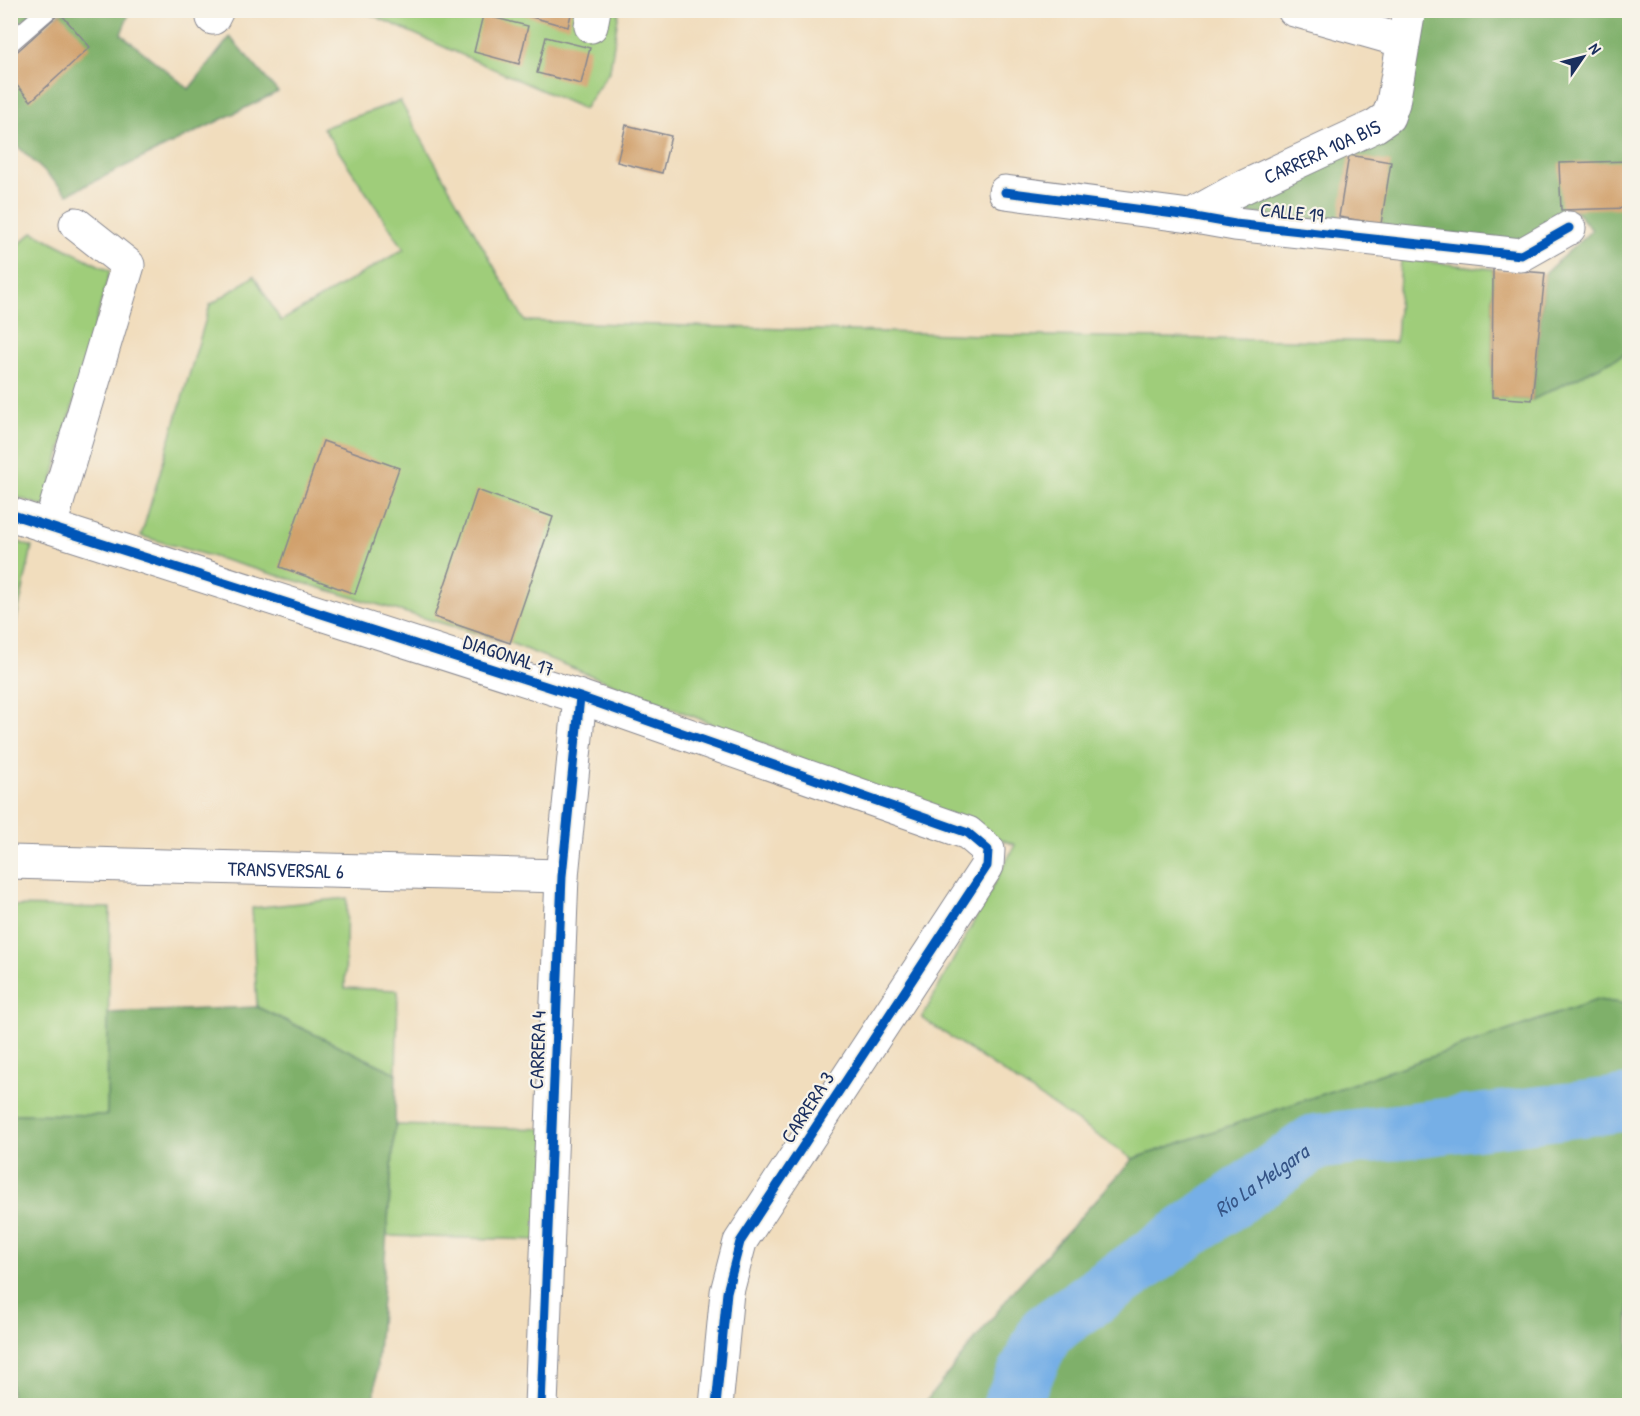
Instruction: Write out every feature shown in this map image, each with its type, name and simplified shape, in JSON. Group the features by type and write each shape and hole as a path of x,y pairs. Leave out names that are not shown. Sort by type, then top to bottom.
{"street":[{"path":"1294,10 1406,26"},
{"name":"CARRERA 10A BIS","path":"1190,216 1233,192 1375,126 1388,117 1393,102 1406,26"},
{"name":"CALLE 19","path":"1005,192 1190,216 1234,224 1521,255 1569,228"},
{"path":"50,526 128,265 76,224"},
{"name":"DIAGONAL 17","path":"10,514 580,697 968,833 988,850"},
{"name":"CARRERA 4","path":"541,1406 562,876 580,697"},
{"name":"CARRERA 3","path":"716,1406 727,1292 740,1242 987,866 988,850"},
{"name":"TRANSVERSAL 6","path":"10,862 562,876"}],"lane":[{"path":"10,43 48,10"}],"green space":[{"path":"11,11 35,11 11,30"},
{"path":"130,11 121,34 189,89 230,37 278,92 68,194 11,140 11,59 60,13"},
{"path":"363,11 619,11 610,70 584,109"},
{"path":"1421,11 1629,11 1629,352 1532,400 1545,273 1592,230 1575,210 1520,241 1246,213 1245,197 1398,128"},
{"path":"400,101 525,321 982,335 1396,342 1401,259 1493,269 1492,397 1532,400 1629,352 1629,1004 1597,1000 1133,1159 922,1018 1015,845 510,643 141,536 210,305 254,276 281,321 404,249 323,128"},
{"path":"33,232 110,271 45,507 11,495 10,252"},
{"path":"10,539 32,547 11,646"},
{"path":"347,898 345,988 398,990 396,1073 257,1007 252,908"},
{"path":"11,906 110,908 107,1115 11,1114"},
{"path":"1597,1000 1629,1004 1629,1405 923,1405 1016,1288 1133,1159"},
{"path":"257,1007 396,1073 395,1125 374,1405 11,1405 11,1114 107,1115 108,1013"},
{"path":"395,1125 549,1129 540,1240 387,1236"}],"building":[{"path":"525,10 572,10 568,27 524,15"},
{"path":"60,13 90,47 31,101 10,78 10,58"},
{"path":"483,15 528,26 519,64 474,52"},
{"path":"546,37 590,48 581,84 537,73"},
{"path":"626,125 671,136 662,173 617,162"},
{"path":"1349,155 1391,162 1381,224 1339,217"},
{"path":"1630,161 1630,208 1561,210 1559,163"},
{"path":"1493,269 1545,273 1532,400 1492,397"},
{"path":"323,441 399,468 355,594 280,567"},
{"path":"477,490 553,517 510,643 434,617"}],"waterway":[{"name":"Río La Melgara","path":"1010,1406 1046,1331 1315,1142 1630,1103"}],"cycle path":[{"path":"1005,192 1235,224 1521,255 1569,228"},
{"path":"10,514 580,697 968,833 988,850 987,866 740,1242 727,1292 716,1406"},
{"path":"541,1406 562,876 580,697"}]}
